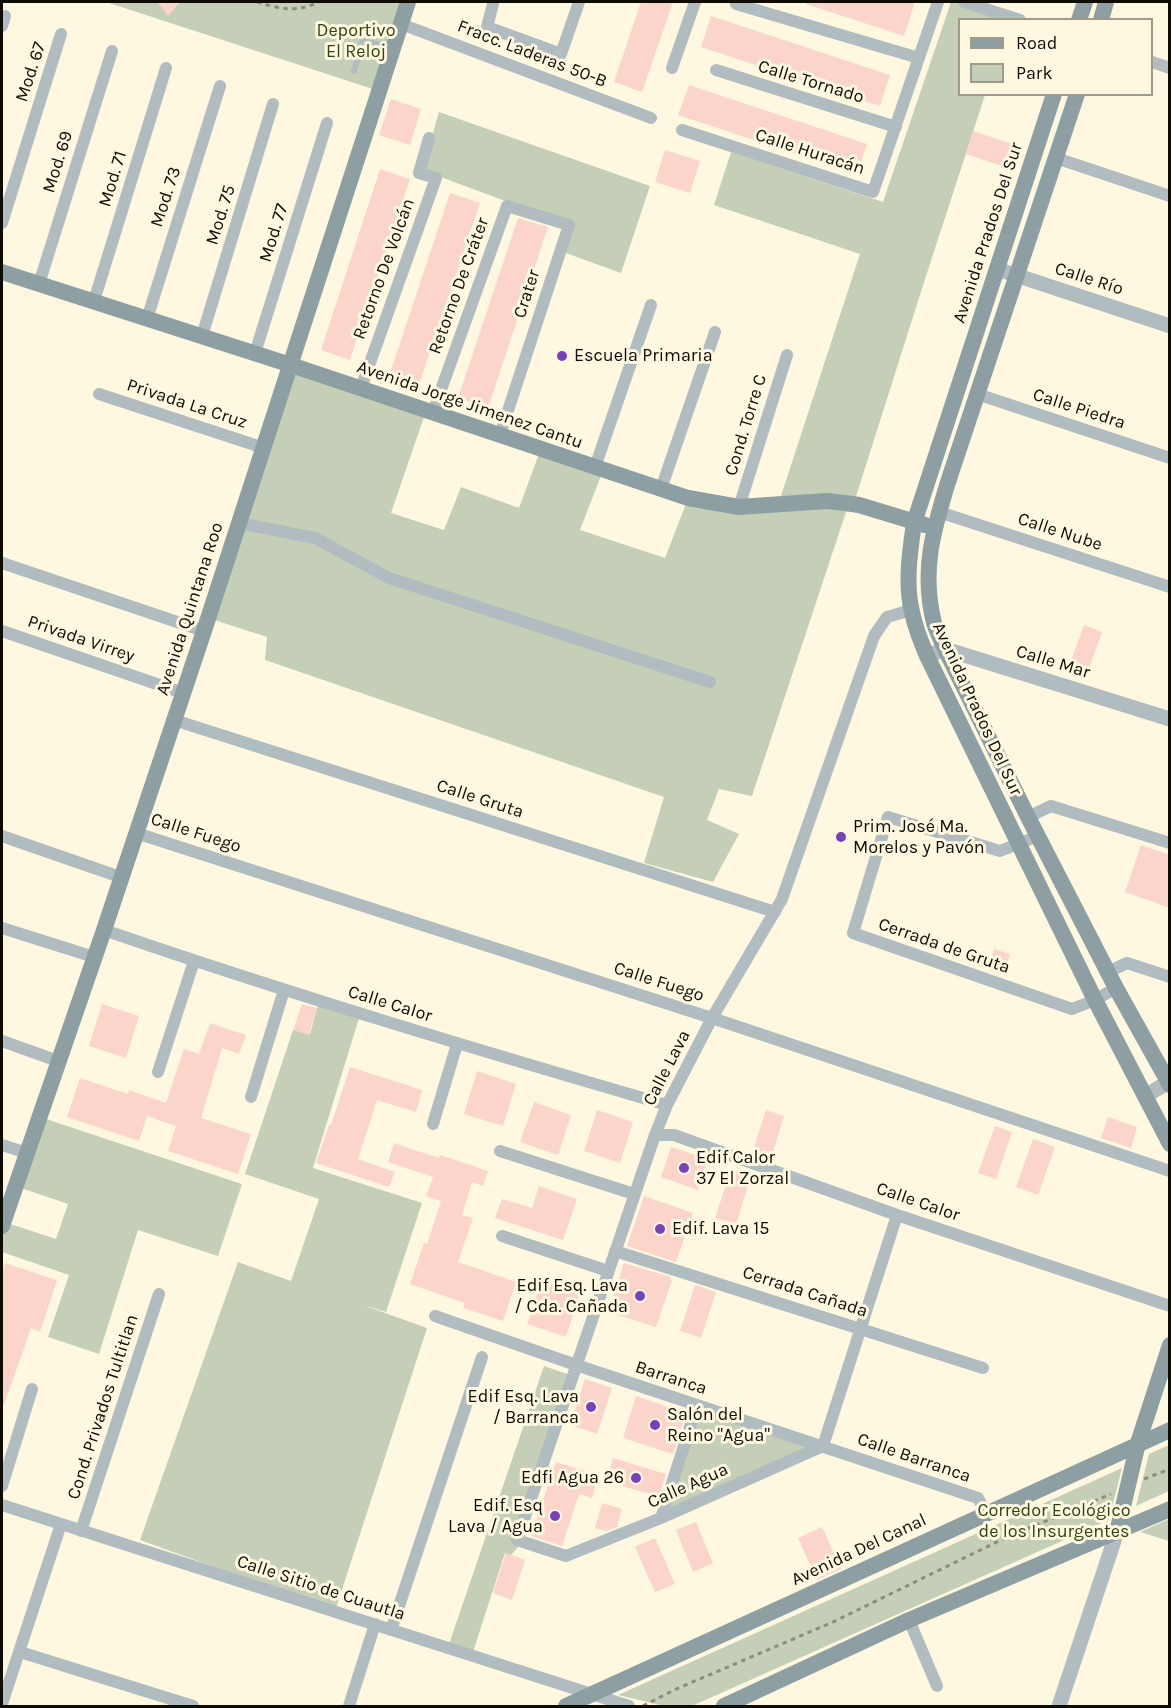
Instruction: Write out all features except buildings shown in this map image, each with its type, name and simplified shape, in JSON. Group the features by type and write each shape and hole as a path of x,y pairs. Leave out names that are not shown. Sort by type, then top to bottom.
{"main road":[{"name":"Avenida Quintana Roo","path":"2,1226 204,631 408,2"},
{"path":"1080,18 1085,2"},
{"path":"1102,18 1106,2"},
{"name":"Avenida Prados Del Sur","path":"1053,96 914,523 910,549 911,610 927,656 1095,1000 1170,1144"},
{"name":"Avenida Prados Del Sur","path":"1076,96 937,520 929,553 928,589 934,624 945,649 1038,837 1168,1084"},
{"name":"Avenida Jorge Jimenez Cantu","path":"2,272 702,501 739,507 827,501 845,502 914,523 937,520"},
{"path":"1117,1532 1138,1443 1170,1345"},
{"name":"Avenida Del Canal","path":"566,1707 1170,1430"},
{"path":"724,1707 909,1620 1170,1509"}],"street":[{"path":"493,4 487,27 561,54 579,2"},
{"path":"672,68 695,2"},
{"name":"Calle Huracán","path":"682,130 873,192 938,2"},
{"path":"964,2 1014,18"},
{"path":"736,4 919,58"},
{"name":"Fracc. Laderas 50-B","path":"400,24 651,118"},
{"name":"Mod. 67","path":"2,223 62,34"},
{"name":"Mod. 69","path":"39,284 112,51"},
{"path":"1153,62 1170,68"},
{"name":"Mod. 71","path":"94,302 166,68"},
{"name":"Calle Tornado","path":"716,70 896,127"},
{"name":"Mod. 73","path":"147,319 220,86"},
{"name":"Mod. 75","path":"202,336 273,104"},
{"name":"Mod. 77","path":"255,353 327,123"},
{"name":"Retorno De Volcán","path":"361,388 436,178 419,173 429,138"},
{"path":"1056,158 1170,196"},
{"name":"Retorno De Cráter","path":"433,412 507,206"},
{"name":"Crater","path":"501,435 568,225 507,206"},
{"name":"Calle Río","path":"997,269 1170,326"},
{"path":"595,467 651,305"},
{"path":"662,489 715,332"},
{"name":"Cond. Torre C","path":"739,507 787,355"},
{"name":"Privada La Cruz","path":"99,394 264,447"},
{"name":"Calle Piedra","path":"977,394 1170,458"},
{"name":"Calle Nube","path":"937,520 1170,587"},
{"path":"239,523 315,538 389,578 710,682"},
{"path":"2,563 204,631"},
{"name":"Calle Lava","path":"566,1556 517,1540 655,1135 667,1105 712,1018 782,899 874,636 887,617 911,610"},
{"name":"Privada Virrey","path":"2,631 183,693"},
{"path":"927,656 945,649"},
{"name":"Calle Mar","path":"945,649 1170,719"},
{"name":"Calle Gruta","path":"174,720 775,912"},
{"path":"1028,817 1051,806 1170,843"},
{"name":"Cerrada de Gruta","path":"1038,837 1000,851 888,817 853,933 1072,1009 1116,988"},
{"name":"Calle Fuego","path":"136,833 712,1018 1170,1171"},
{"path":"2,836 120,878"},
{"path":"2,928 93,957"},
{"name":"Calle Calor","path":"104,930 194,961 457,1044 667,1105"},
{"path":"158,1072 194,961"},
{"path":"1108,972 1127,963 1170,977"},
{"path":"251,1096 284,990"},
{"path":"2,1041 58,1060"},
{"path":"433,1124 457,1044"},
{"path":"1145,1096 1168,1084"},
{"name":"Calle Calor","path":"655,1135 674,1135 897,1215 1170,1306"},
{"path":"2,1145 27,1153"},
{"path":"500,1151 634,1194"},
{"path":"823,1446 897,1215"},
{"path":"502,1236 608,1271"},
{"name":"Cerrada Cañada","path":"615,1251 983,1368"},
{"name":"Cond. Privados Tultitlan","path":"81,1531 159,1294"},
{"name":"Barranca","path":"435,1316 823,1446"},
{"path":"391,1630 482,1357"},
{"path":"2,1486 32,1389"},
{"path":"661,1518 697,1405"},
{"name":"Calle Barranca","path":"823,1446 978,1498 986,1513"},
{"name":"Calle Agua","path":"566,1556 661,1518 823,1446"},
{"name":"Calle Sitio de Cuautla","path":"2,1505 629,1707"},
{"path":"2,1704 62,1524"},
{"path":"1059,1707 1117,1532"},
{"path":"909,1620 937,1686"},
{"path":"349,1707 375,1624"},
{"path":"20,1652 193,1707"}],"lane":[{"path":"354,71 363,41 393,48"}],"path":[{"path":"257,2 284,10 319,2"},
{"path":"643,1707 675,1690 833,1622 1005,1538 1170,1468"}],"green space":[{"name":"Deportivo El Reloj","path":"106,2 411,2 382,92"},
{"path":"951,2 963,2 1007,18 958,18 958,96 985,96 852,509 847,509 752,796 719,789 707,820 739,834 713,882 644,863 664,797 265,660 267,637 208,618 286,355 425,414 391,513 444,530 461,487 519,508 540,451 602,473 580,530 665,558 687,501 778,505 860,254 714,205 731,152 883,202"},
{"path":"439,112 650,186 621,273 563,252 573,223 422,170"},
{"path":"318,1005 359,1018 313,1168 422,1203 386,1312 363,1305 427,1328 335,1611 140,1540 238,1262 291,1281 319,1199 245,1174 293,1030 310,1034"},
{"path":"43,1118 242,1184 218,1256 138,1230 99,1354 48,1337 69,1275 2,1252 4,1222 56,1239 68,1204 18,1187"},
{"path":"544,1366 573,1376 518,1547 511,1555 505,1553 472,1655 448,1647"},
{"path":"697,1405 823,1446 661,1518"},
{"name":"Corredor Ecológico de los Insurgentes","path":"1169,1445 1169,1491 1136,1506 1149,1454"},
{"name":"Corredor Ecológico de los Insurgentes","path":"1122,1468 1109,1520 692,1706 664,1706 618,1695"},
{"path":"1169,1519 1169,1541 1140,1532"}],"place":[{"name":"Escuela Primaria","path":"562,356"},
{"name":"Prim. José Ma. Morelos y Pavón","path":"841,837"},
{"name":"Edif Calor 37 El Zorzal","path":"684,1168"},
{"name":"Edif. Lava 15","path":"660,1229"},
{"name":"Edif Esq. Lava / Cda. Cañada","path":"640,1296"},
{"name":"Edif Esq. Lava / Barranca","path":"591,1407"},
{"name":"Salón del Reino \"Agua\"","path":"655,1425"},
{"name":"Edfi Agua 26","path":"636,1478"},
{"name":"Edif. Esq Lava / Agua","path":"555,1516"}]}
